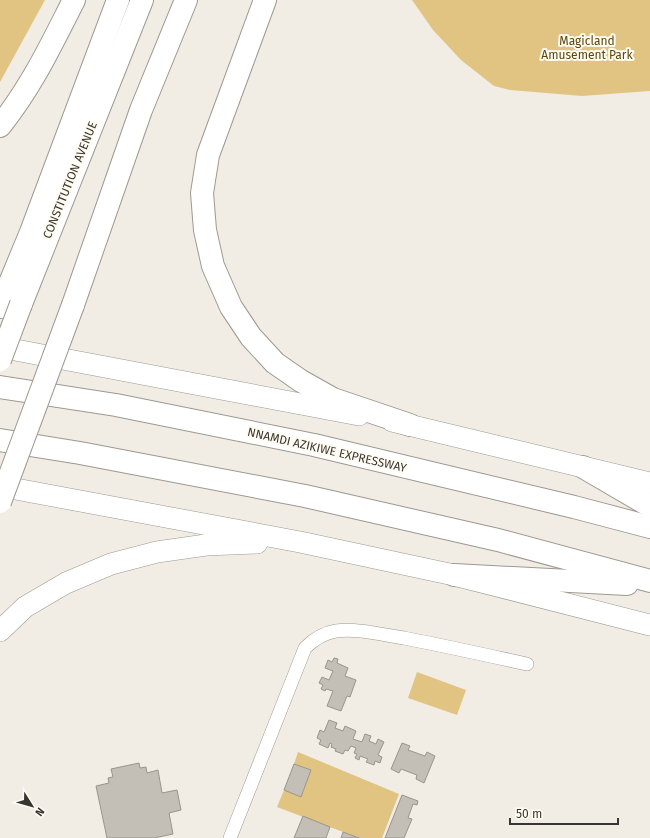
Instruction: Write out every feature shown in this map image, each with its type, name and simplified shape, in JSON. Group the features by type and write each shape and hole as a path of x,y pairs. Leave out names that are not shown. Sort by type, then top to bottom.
{"highway":[{"path":"0,126 27,90 41,66 74,0"},
{"path":"8,304 31,232 118,0"},
{"name":"CONSTITUTION AVENUE","path":"0,360 8,304 35,269 142,0"},
{"path":"0,502 73,305 142,110 186,0"},
{"path":"265,0 208,156 202,193 205,230 212,266 231,307 251,337 275,363 301,381 333,399 410,425"},
{"path":"31,232 35,269"},
{"path":"0,347 410,425 650,483"},
{"name":"NNAMDI AZIKIWE EXPRESSWAY","path":"0,387 116,405 314,445 574,506 650,527"},
{"path":"0,440 80,453 305,496 498,540 650,581"},
{"path":"583,466 650,506"},
{"path":"0,486 300,542 454,575 650,625"},
{"path":"0,631 25,607 66,583 111,564 157,552 206,545 300,542"},
{"path":"454,575 650,585"}],"street":[{"path":"230,838 305,648 313,640 324,634 338,631 360,631 527,664"}],"green space":[{"path":"0,0 45,0 0,82"},
{"name":"Magicland Amusement Park","path":"412,0 650,0 650,91 582,96 510,90 494,86 461,60 433,30"},
{"path":"417,672 466,690 457,715 408,698"},
{"path":"298,752 399,794 382,838 359,838 277,807 284,790 301,797 311,770 294,764"}],"building":[{"path":"334,658 338,659 337,663 348,668 345,676 356,680 350,697 347,696 341,711 327,706 333,691 326,689 325,691 321,689 323,685 319,683 322,677 329,680 333,671 325,668 328,660 332,662"},
{"path":"329,720 337,723 335,728 343,731 345,726 356,731 353,739 362,742 365,734 371,736 369,741 376,744 378,739 384,742 378,755 382,757 380,763 375,761 374,765 366,762 368,759 360,756 359,760 355,758 357,754 354,753 356,748 351,746 348,751 345,750 343,754 335,751 336,749 331,747 332,744 330,743 328,748 319,744 321,740 317,738 320,730 324,732"},
{"path":"402,743 410,746 408,750 425,756 427,752 435,756 424,783 416,779 417,775 401,769 399,773 391,769"},
{"path":"139,763 140,768 146,767 147,773 158,770 162,793 177,790 181,810 169,813 173,834 154,838 107,838 96,786 109,783 108,778 113,777 111,769"},
{"path":"294,764 311,770 301,797 284,790"},
{"path":"402,795 418,801 417,805 413,804 408,818 412,819 404,838 385,838"},
{"path":"303,816 330,827 326,838 294,838"},
{"path":"343,832 359,838 341,838"}]}
